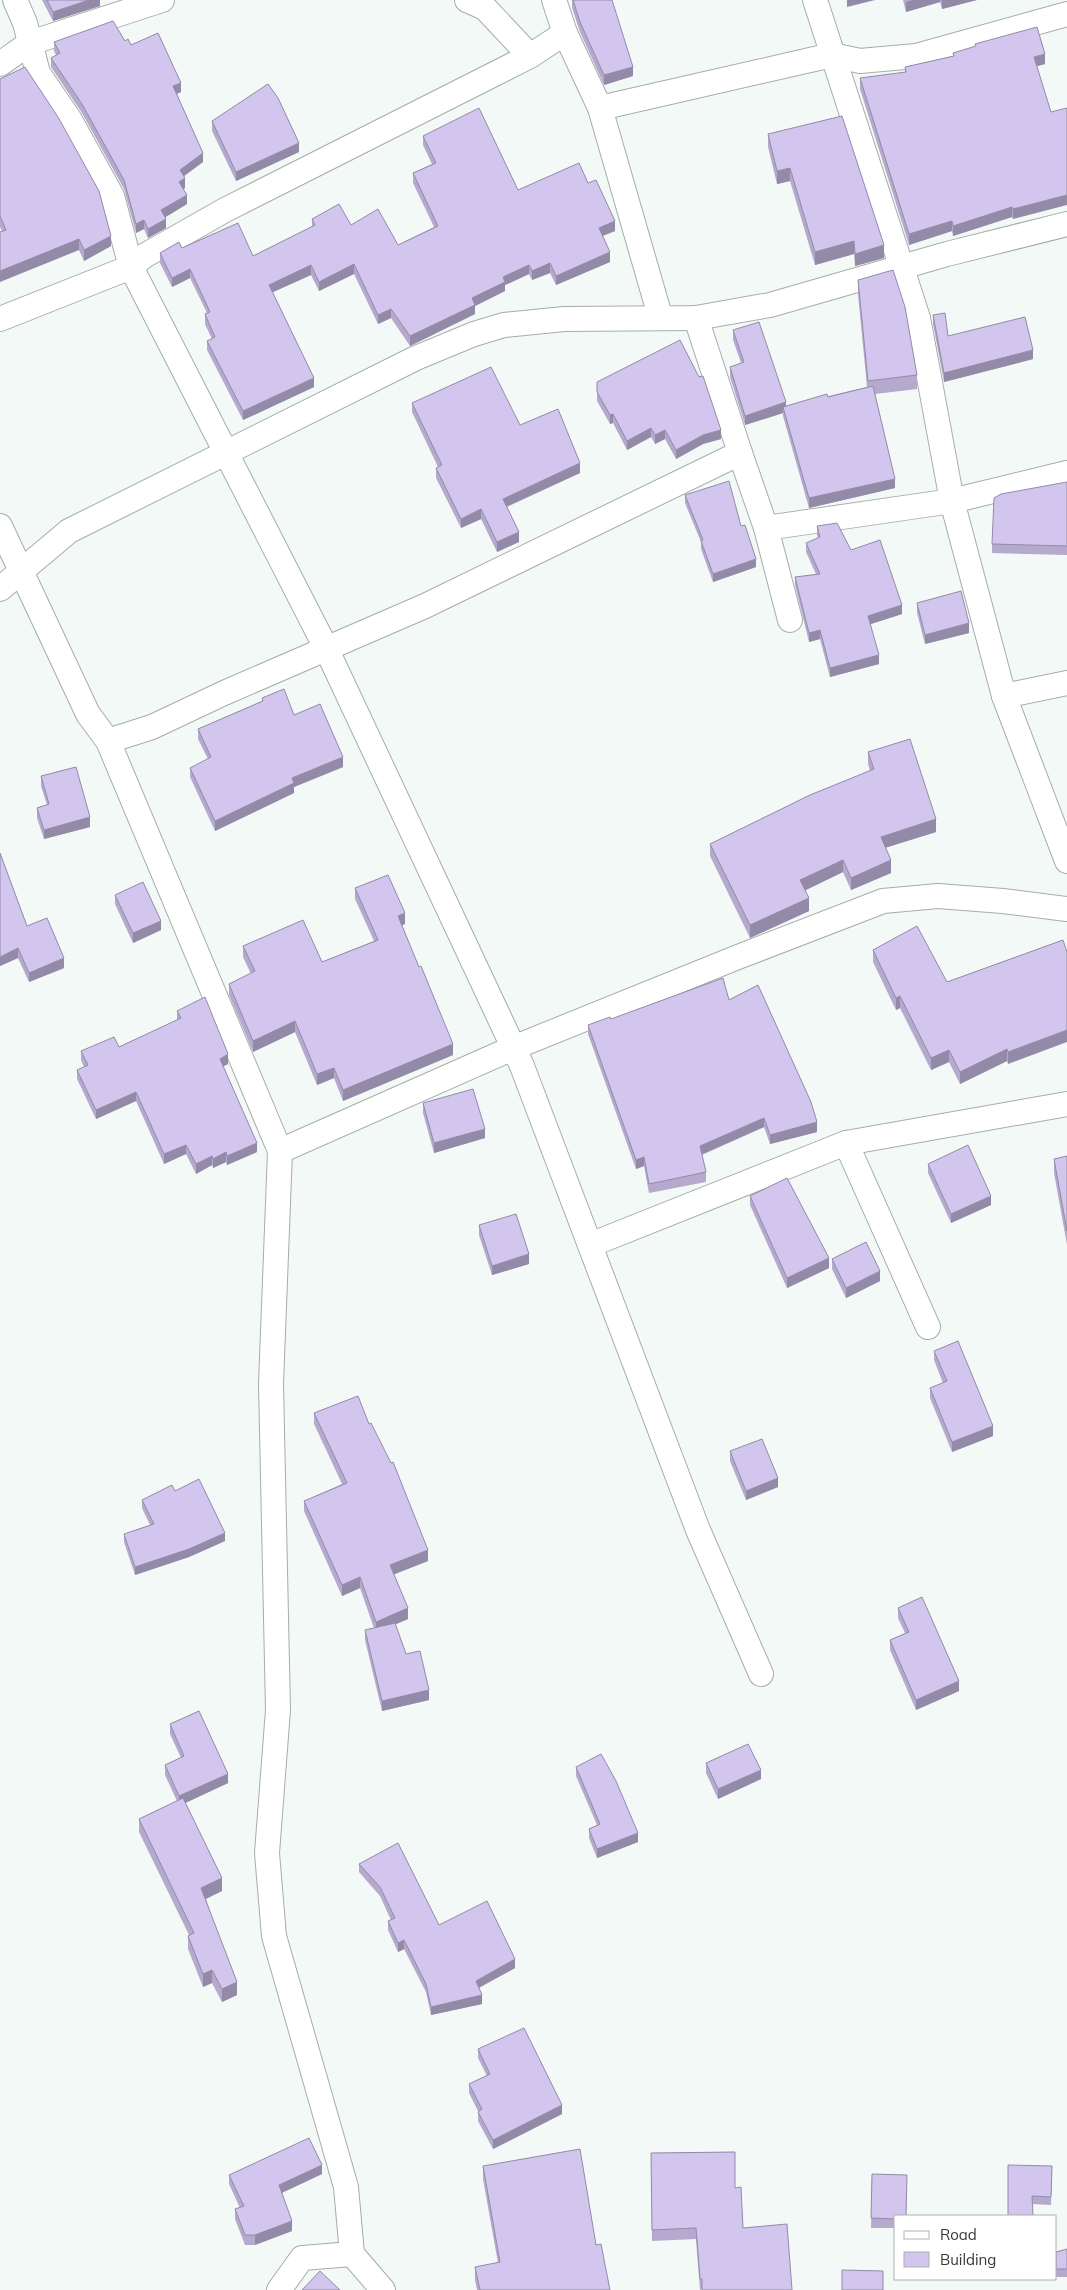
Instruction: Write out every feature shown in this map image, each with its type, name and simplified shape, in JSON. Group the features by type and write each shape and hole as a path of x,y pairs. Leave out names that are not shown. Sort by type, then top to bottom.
{"street":[{"path":"15,0 25,23 42,80 70,120 112,196 131,267 326,648 513,1048 698,1530 762,1674"},
{"path":"0,64 30,43 162,0"},
{"path":"467,0 485,8 530,56"},
{"path":"554,0 565,33 600,108 660,316"},
{"path":"815,0 900,268 918,318 952,501 1004,696 1067,861"},
{"path":"600,108 832,55 860,61 916,56 1067,14"},
{"path":"0,319 131,267 144,256 225,210 530,56 565,33"},
{"path":"0,589 69,531 416,358 481,332 504,325 564,319 660,316 696,318 770,306 900,268 1067,224"},
{"path":"696,318 766,528 790,620"},
{"path":"108,741 152,727 326,648 426,606 740,454"},
{"path":"766,528 952,501 1067,473"},
{"path":"0,526 88,714 108,741 280,1151 271,1384 278,1710 267,1853 274,1936 346,2187 352,2254 384,2290"},
{"path":"1004,696 1067,683"},
{"path":"280,1151 513,1048 883,901 938,896 1003,901 1067,909"},
{"path":"590,1245 846,1142 1067,1104"},
{"path":"846,1142 928,1327"},
{"path":"279,2290 302,2258 352,2254"}],"building":[{"path":"47,0 89,0 53,12"},
{"path":"573,0 612,0 633,67 604,75 580,22"},
{"path":"113,21 125,41 128,39 131,45 158,33 181,83 173,86 203,153 180,170 185,178 179,182 187,195 161,210 166,219 148,229 144,220 136,224 124,180 82,104 51,58 60,53 54,42"},
{"path":"1037,27 1045,54 1034,57 1051,112 1067,108 1067,195 1013,209 1012,207 953,226 952,221 909,234 860,78 906,72 905,67 954,56 953,53 976,46 975,44"},
{"path":"25,67 58,117 99,191 111,236 84,250 79,239 0,271 0,232 6,230 0,216 0,79"},
{"path":"268,84 278,98 299,143 236,172 212,121"},
{"path":"479,108 518,190 579,163 588,183 596,180 615,221 599,228 610,252 556,276 550,263 532,271 529,265 503,277 505,282 472,298 475,305 410,336 391,309 378,315 354,264 319,282 311,265 269,285 314,378 243,411 207,341 215,337 205,314 210,312 190,269 172,278 160,253 179,242 182,248 238,223 253,256 315,225 312,219 339,204 351,225 378,209 398,245 438,226 413,173 436,163 423,136"},
{"path":"842,116 884,245 855,254 854,241 815,252 790,168 777,171 768,134"},
{"path":"893,270 905,307 917,375 868,381 858,280"},
{"path":"945,313 948,336 1025,317 1033,350 944,373 933,315"},
{"path":"759,322 786,402 745,416 730,367 744,362 733,330"},
{"path":"680,340 699,377 703,376 721,430 703,435 676,450 665,430 655,435 651,428 627,441 613,414 610,415 597,392 597,382"},
{"path":"491,367 520,425 558,409 580,463 503,499 519,532 497,542 481,509 461,519 436,468 442,465 412,403"},
{"path":"873,386 895,479 809,498 783,407 827,394 828,397"},
{"path":"729,481 741,526 745,525 756,559 713,574 701,541 703,540 685,495"},
{"path":"1067,482 1067,546 992,544 994,498 1001,494"},
{"path":"837,523 851,550 880,540 902,605 868,616 879,655 830,668 820,630 809,633 795,577 820,574 806,543 820,537 817,526"},
{"path":"961,591 969,623 925,635 917,603"},
{"path":"284,689 294,715 320,704 343,757 292,778 294,783 215,821 190,768 211,757 198,729 263,701 262,698"},
{"path":"910,739 936,819 881,837 891,860 851,878 843,860 800,880 809,898 750,925 710,844 810,795 874,769 868,752"},
{"path":"76,767 90,817 44,830 37,808 49,804 41,776"},
{"path":"0,853 27,926 47,918 64,958 29,973 18,948 0,957"},
{"path":"388,875 405,913 398,916 453,1044 343,1090 334,1068 317,1074 295,1021 253,1041 229,984 255,971 243,946 303,920 322,962 378,940 355,888"},
{"path":"143,882 161,921 133,933 115,895"},
{"path":"917,926 947,982 1063,940 1067,952 1067,1030 1008,1052 1007,1049 960,1072 949,1050 931,1058 900,996 896,998 873,950"},
{"path":"723,978 729,1000 758,985 811,1102 817,1122 770,1135 764,1118 700,1146 706,1172 649,1184 644,1157 636,1160 588,1025 610,1017 611,1019"},
{"path":"205,997 228,1054 220,1059 257,1143 227,1156 226,1152 213,1159 212,1156 196,1164 186,1145 164,1154 136,1092 96,1110 77,1070 88,1065 81,1051 114,1037 119,1047 181,1018 177,1011"},
{"path":"473,1089 485,1129 434,1143 423,1103"},
{"path":"968,1145 991,1196 951,1214 928,1164"},
{"path":"1067,1156 1067,1231 1054,1159"},
{"path":"787,1178 829,1258 787,1278 750,1196"},
{"path":"516,1214 529,1254 492,1266 479,1225"},
{"path":"866,1242 880,1271 846,1288 832,1259"},
{"path":"958,1341 993,1426 952,1442 930,1388 947,1381 934,1351"},
{"path":"358,1396 369,1424 371,1423 391,1463 393,1462 428,1550 390,1565 408,1608 376,1622 360,1577 342,1585 304,1501 347,1483 314,1413"},
{"path":"762,1439 778,1478 746,1491 730,1451"},
{"path":"199,1479 225,1533 189,1549 135,1567 124,1534 154,1524 142,1500 172,1485 175,1491"},
{"path":"922,1597 959,1681 916,1700 890,1640 909,1632 898,1608"},
{"path":"395,1623 406,1654 420,1651 429,1690 382,1701 365,1630"},
{"path":"199,1711 228,1774 179,1796 165,1765 184,1756 170,1724"},
{"path":"748,1744 761,1770 718,1789 706,1763"},
{"path":"601,1754 616,1781 638,1833 597,1849 589,1829 600,1824 576,1767"},
{"path":"183,1798 222,1878 201,1888 237,1982 222,1989 212,1970 203,1974 188,1936 194,1933 139,1819"},
{"path":"398,1843 439,1925 487,1901 515,1959 476,1981 482,1995 431,2007 426,1984 404,1940 398,1943 388,1921 395,1918 380,1887 359,1864"},
{"path":"524,2028 562,2105 493,2140 478,2112 482,2109 469,2084 490,2074 478,2049"},
{"path":"309,2138 322,2165 279,2185 292,2221 255,2235 245,2235 235,2209 244,2206 229,2175"},
{"path":"580,2149 596,2245 601,2244 610,2290 480,2290 475,2267 500,2262 483,2166"},
{"path":"735,2152 735,2188 741,2187 743,2228 787,2224 792,2290 702,2290 696,2228 652,2230 651,2153"},
{"path":"1008,2165 1052,2166 1051,2197 1032,2196 1033,2215 1008,2215"},
{"path":"872,2174 907,2175 906,2215 894,2215 894,2219 871,2218"},
{"path":"1067,2249 1067,2269 1057,2269 1057,2252"},
{"path":"842,2270 883,2271 883,2290 842,2290"},
{"path":"320,2271 340,2290 302,2290"}]}
